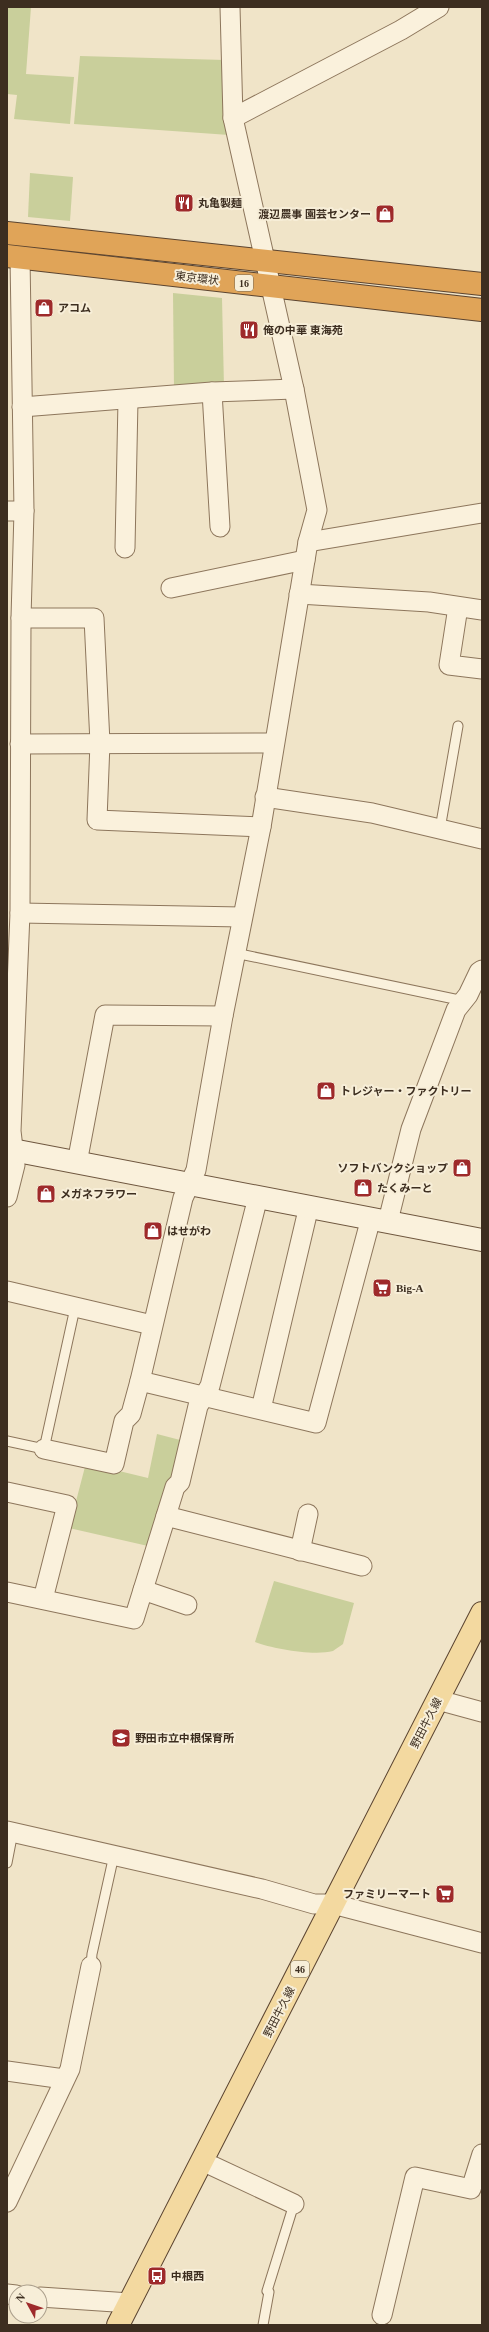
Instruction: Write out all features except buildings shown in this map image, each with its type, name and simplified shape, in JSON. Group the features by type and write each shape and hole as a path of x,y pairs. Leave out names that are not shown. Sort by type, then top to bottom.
{"highway":[{"name":"16","path":"7,233 482,284"},
{"name":"東京環状","path":"13,256 482,310"}],"main road":[{"name":"野田牛久線","path":"118,2325 482,1613"}],"street":[{"path":"44,1449 114,1464 124,1421 131,1414 183,1198 196,1170 223,1016 261,827 307,551 317,510 294,389 233,118 230,7"},
{"path":"233,118 401,30 439,7"},
{"path":"7,1198 16,1165 11,1149 11,1131 20,913 21,618 15,511 15,449 22,407 13,256"},
{"path":"22,407 128,400 212,392 294,389"},
{"path":"212,392 220,527"},
{"path":"125,548 128,400"},
{"path":"171,588 307,551 482,513"},
{"path":"300,594 429,602 482,610"},
{"path":"458,607 449,665 482,669"},
{"path":"21,618 94,618 100,743 97,820 261,827"},
{"path":"20,744 274,743"},
{"path":"265,797 372,814 482,839"},
{"path":"20,913 242,917"},
{"path":"140,1381 316,1423 379,1220 411,1128 456,1010 464,1001 479,972 482,970"},
{"path":"77,1162 105,1015 223,1016"},
{"path":"11,1149 482,1240"},
{"path":"7,1592 134,1619 175,1487 180,1482 198,1406 210,1386 258,1196"},
{"path":"261,1409 309,1206"},
{"path":"7,1291 75,1308 152,1324"},
{"path":"7,1492 67,1505 43,1599"},
{"path":"300,1551 308,1514"},
{"path":"166,1516 362,1566"},
{"path":"142,1590 187,1605"},
{"path":"438,1700 482,1712"},
{"path":"10,1832 262,1889 314,1904 333,1904 482,1943"},
{"path":"7,2202 70,2069 91,1966"},
{"path":"7,2070 64,2079"},
{"path":"382,2315 415,2177 477,2191 482,2154"},
{"path":"202,2161 294,2204"},
{"path":"48,2298 130,2303"}],"lane":[{"path":"440,829 458,726"},
{"path":"235,953 464,1001"},
{"path":"7,1441 44,1449 75,1308"},
{"path":"7,1863 10,1832"},
{"path":"91,1966 92,1954 114,1855"},
{"path":"263,2325 269,2292 266,2291 294,2204"}],"green space":[{"path":"7,7 31,7 26,74 74,77 70,124 14,119 17,95 7,94"},
{"path":"80,56 225,60 229,135 74,124"},
{"path":"30,173 73,177 70,221 28,217"},
{"path":"173,293 222,298 224,387 174,390"},
{"path":"157,1434 184,1441 148,1546 69,1528 86,1463 148,1478"},
{"path":"274,1581 354,1603 343,1644 333,1651 315,1653 272,1647 255,1642"}],"place":[{"name":"丸亀製麺","path":"184,203"},
{"name":"渡辺農事 園芸センター","path":"385,214"},
{"name":"アコム","path":"44,308"},
{"name":"俺の中華 東海苑","path":"249,330"},
{"name":"トレジャー・ファクトリー","path":"326,1091"},
{"name":"ソフトバンクショップ","path":"462,1168"},
{"name":"たくみーと","path":"363,1188"},
{"name":"メガネフラワー","path":"46,1194"},
{"name":"はせがわ","path":"153,1231"},
{"name":"Big-A","path":"382,1288"},
{"name":"野田市立中根保育所","path":"121,1738"},
{"name":"ファミリーマート","path":"445,1894"},
{"name":"中根西","path":"157,2276"}]}
